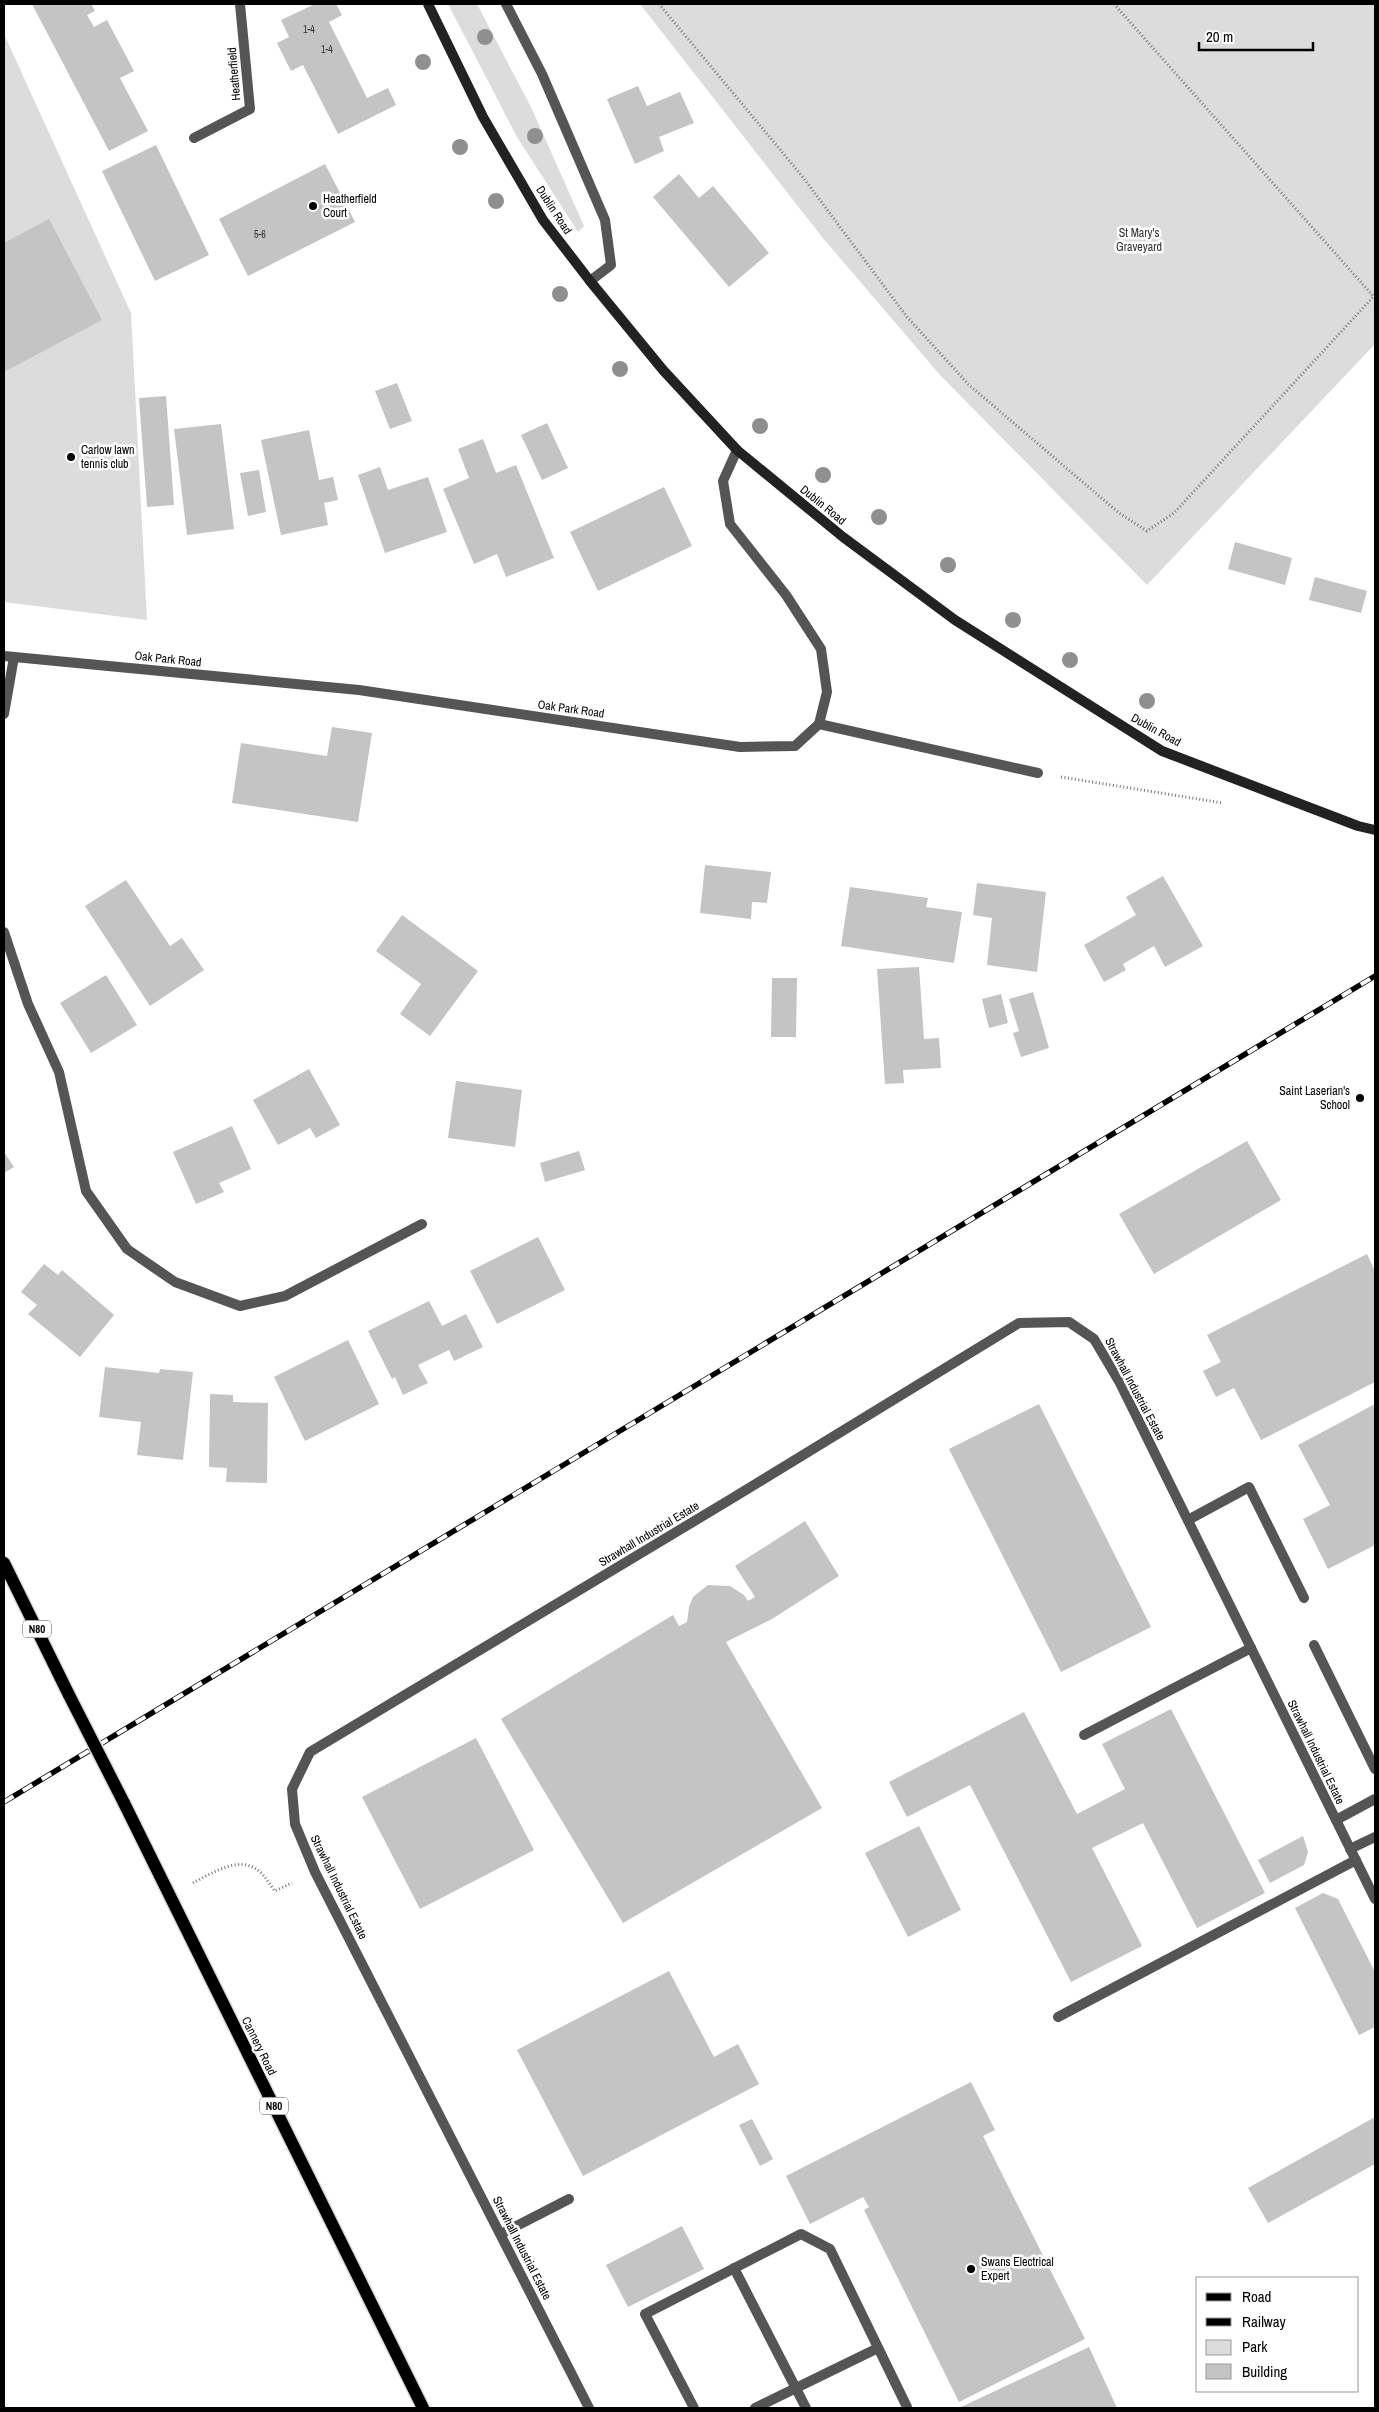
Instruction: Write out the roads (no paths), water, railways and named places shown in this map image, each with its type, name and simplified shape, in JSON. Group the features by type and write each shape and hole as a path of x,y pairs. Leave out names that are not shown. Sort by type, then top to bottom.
{"main road":[{"name":"Dublin Road","path":"428,4 483,117 543,220 662,370 737,450 842,537 955,620 1162,751 1358,826 1375,830"},
{"name":"Cannery Road","path":"4,1563 424,2408"}],"street":[{"name":"Heatherfield","path":"194,138 250,109 240,4"},
{"path":"506,4 542,74 605,220 611,265 590,281"},
{"path":"737,450 723,481 730,524 786,595 821,649 827,692 819,724 1038,773"},
{"path":"4,714 9,656"},
{"name":"Oak Park Road","path":"9,656 359,690 740,747 795,746 819,724"},
{"path":"4,932 28,1004 59,1072 86,1191 126,1249 175,1282 240,1306 285,1296 422,1224"},
{"name":"Strawhall Industrial Estate","path":"589,2408 315,1872 295,1824 292,1788 310,1752 731,1500 1019,1323 1069,1322 1094,1339 1120,1383 1375,1899"},
{"path":"1188,1520 1248,1488 1304,1598"},
{"path":"1314,1645 1375,1769"},
{"path":"1084,1735 1251,1648"},
{"path":"1336,1820 1375,1799"},
{"path":"1350,1849 1375,1837"},
{"path":"1058,2017 1356,1860"},
{"path":"500,2234 569,2199"},
{"path":"694,2408 645,2314 801,2234 830,2250 908,2407"},
{"path":"734,2268 806,2408"},
{"path":"754,2408 878,2348"}],"railway":[{"path":"4,1802 1375,976"}],"place":[{"name":"Heatherfield Court","path":"313,206"},
{"name":"Carlow lawn tennis club","path":"71,457"},
{"name":"Saint Laserian's School","path":"1360,1098"},
{"name":"Swans Electrical Expert","path":"971,2269"}],"park label":[{"name":"St Mary's Graveyard","path":"1139,240"}]}
